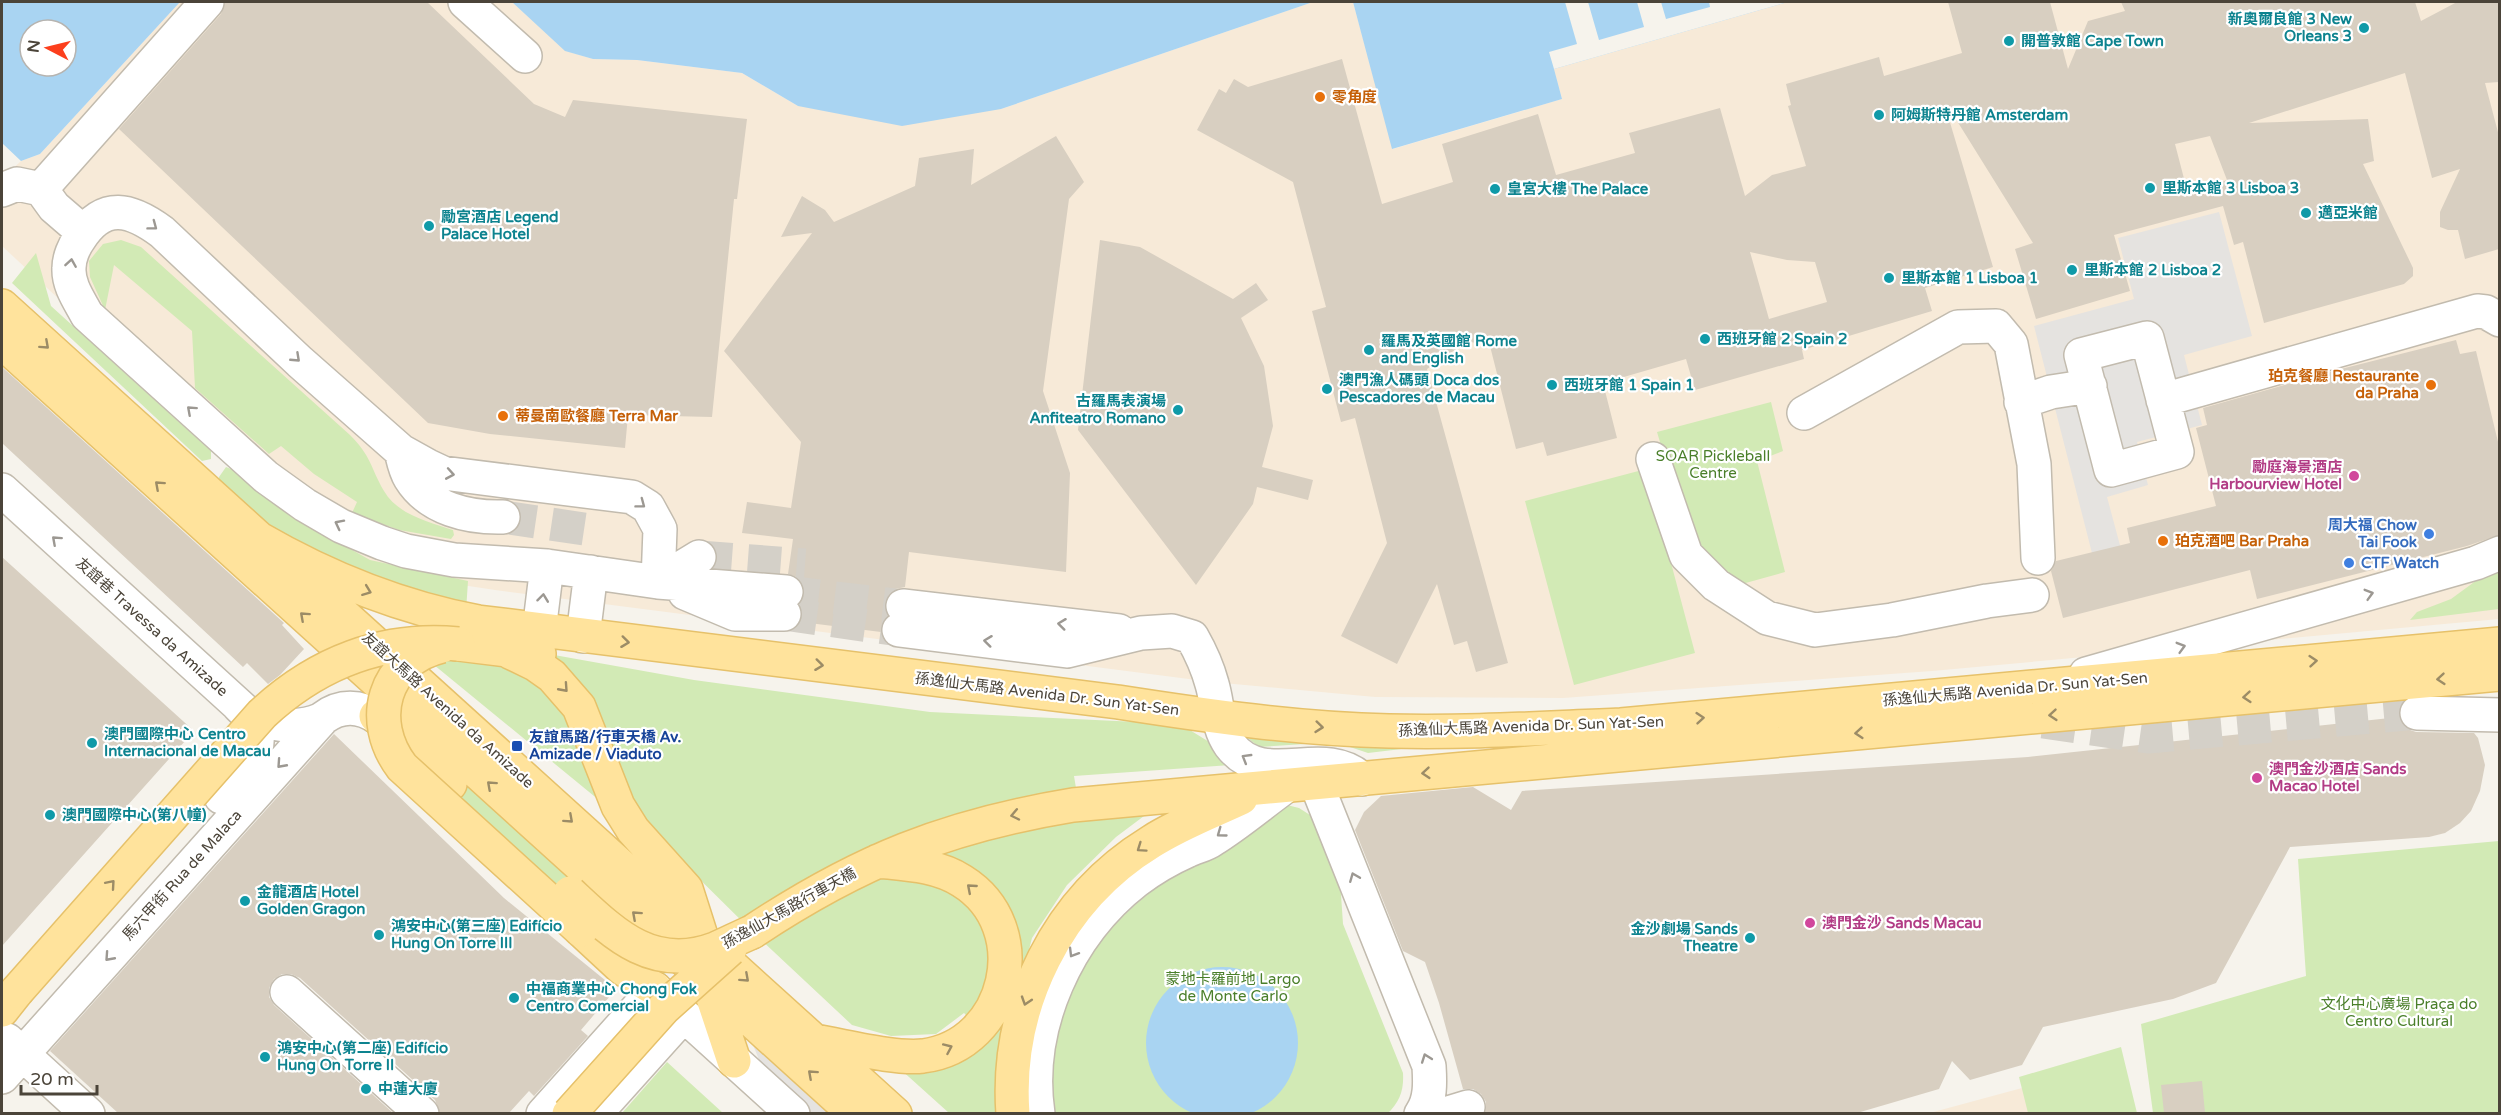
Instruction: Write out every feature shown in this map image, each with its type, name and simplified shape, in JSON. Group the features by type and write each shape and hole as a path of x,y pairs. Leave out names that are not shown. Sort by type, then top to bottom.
{"main road":[{"name":"友誼大馬路 Avenida da Amizade","path":"2,306 895,1113"},
{"name":"友誼大馬路 Avenida da Amizade","path":"2,342 855,1113"},
{"name":"孫逸仙大馬路 Avenida Dr. Sun Yat-Sen","path":"258,538 323,573 399,602 451,617 539,631 1119,702 1219,717 1334,729 1389,731 1621,725 2499,644"},
{"path":"8,1036 262,714 290,689 321,669 372,650 408,643 458,644 933,702 1219,717"},
{"path":"458,644 422,652 395,676 385,699 383,711 385,735 389,747 402,767 580,930 622,968 655,989"},
{"path":"497,648 517,654 535,664 567,690 588,726 618,806 633,830 651,852 686,889 702,939"},
{"path":"347,655 358,682 378,718"},
{"name":"孫逸仙大馬路 Avenida Dr. Sun Yat-Sen","path":"1073,805 2499,674"},
{"name":"孫逸仙大馬路行車天橋","path":"378,718 614,933 629,944 663,955 680,956 714,949 752,932 801,900 876,860 904,848 959,829 1015,814 1073,805"},
{"path":"1012,1113 1012,1079 1018,1032 1031,986 1051,943 1079,904 1112,870 1150,842 1192,821 1288,786"},
{"path":"814,1041 907,1056 930,1054 953,1047 967,1038 978,1028 996,1003 1002,989 1006,958 1003,936 994,915 980,896 963,881 935,869 876,860"},
{"path":"569,1113 664,1008 707,968 752,932"},
{"path":"707,980 734,1061"}],"street":[{"path":"41,189 207,2"},
{"path":"465,2 525,56"},
{"path":"2,190 17,184 41,189 54,207 84,232"},
{"path":"658,582 660,529 648,507 632,497 443,473 400,451 300,362 162,232 142,218 127,213 99,216 75,245 69,267 71,285 87,315 266,477 304,505 341,526 406,551 484,562 546,566 658,582 735,614 785,603"},
{"path":"2163,400 2477,311 2486,312 2499,320"},
{"path":"1804,412 1958,327 1996,326 2011,344 2034,464 2038,558"},
{"path":"2147,338 2177,452 2111,470 2090,386 2082,355 2147,338"},
{"path":"2021,402 2051,392 2090,386"},
{"path":"400,451 410,477 424,494 441,505 461,513 495,517 484,562"},
{"path":"1653,459 1686,555 1716,585 1767,618 1815,630 1892,620 1987,601 2032,595"},
{"name":"友誼巷 Travessa da Amizade","path":"2,490 239,706 258,718 278,724 299,725 320,720"},
{"path":"2044,686 2476,563 2499,553"},
{"path":"658,582 699,557"},
{"path":"539,631 546,566"},
{"path":"583,636 591,572"},
{"path":"901,618 1142,633 1172,631 1192,637 1212,682 1224,735 1231,747 1254,763 1272,767 1334,764 1346,768 1362,779"},
{"name":"馬六甲街 Rua de Malaca","path":"8,1036 250,765 255,752 257,735 252,722 239,706"},
{"name":"馬六甲街 Rua de Malaca","path":"8,1036 320,720 334,711 348,708 362,709 378,718"},
{"path":"2417,713 2499,715"},
{"path":"1038,1113 1037,1065 1044,1023 1050,1002 1067,963 1090,927 1119,896 1153,869 1210,841 1288,786 1429,1066 1431,1088 1425,1108 1421,1113"},
{"path":"543,1113 655,989 793,1113"},
{"path":"287,992 422,1113"},
{"path":"596,1113 684,1015"},
{"path":"624,1023 633,1024 648,1033 654,1050"},
{"path":"8,1036 88,1113"}],"shaded area":[{"name":"澳門漁人碼頭 Doca dos Pescadores de Macau","path":"180,2 512,2 566,51 593,59 637,60 742,73 798,106 1001,109 1313,2 1353,2 1393,149 1562,99 1549,52 1637,2 2499,2 2499,619 1932,671 1563,698 1375,697 1212,682 495,590 442,582 363,562 309,532 2,246 2,179 21,161 40,154"},
{"path":"2219,212 2252,336 2184,355 2202,425 2137,442 2148,485 2107,497 2121,549 2093,557 2034,326 2134,299 2118,238"},
{"path":"744,1023 843,1113 810,1113 773,1081 760,1062"},
{"path":"2107,1065 2120,1114 1926,1114"}],"green space":[{"path":"121,240 141,247 350,435 367,456 384,491 397,506 424,520 453,530 454,535 451,539 399,530 352,513 357,502 314,474 281,446 269,454 195,388 192,331 114,265 105,310 90,277 89,261 103,244"},
{"path":"36,253 51,306 211,451 211,459 202,461 12,283"},
{"name":"SOAR Pickleball Centre","path":"1771,402 1783,451 1757,461 1785,572 1742,584 1692,550 1657,432"},
{"path":"226,467 236,471 322,533 370,560 468,581 466,611 272,538 218,486 219,477"},
{"path":"1646,469 1695,653 1574,685 1525,501"},
{"path":"2499,570 2499,609 2410,620 2417,612 2451,599 2477,580"},
{"path":"414,630 694,680 930,712 1180,724 1245,764 1074,776 1079,806 1186,798 1144,816 1116,837 1067,885 1032,938 1022,977 1000,1113 949,1113 889,1059 981,1031 964,1013 936,1034 891,1036 852,1025 759,938 660,840 605,805 417,651"},
{"path":"400,712 684,966 661,975 626,958 429,777"},
{"path":"1240,732 1460,742 1368,753 1335,742 1259,747"},
{"name":"蒙地卡羅前地 Largo de Monte Carlo","path":"1287,805 1299,808 1310,815 1318,825 1340,880 1343,924 1403,1073 1402,1090 1395,1105 1387,1114 1050,1114 1057,1027 1073,986 1094,951 1119,920 1148,894 1215,848"},
{"name":"文化中心廣場 Praça do Centro Cultural","path":"2499,841 2499,1113 2153,1113 2141,1024 2306,976 2298,859"},
{"path":"2121,1047 2137,1113 2028,1113 2019,1077"},
{"path":"667,1062 723,1113 622,1113"}],"water":[{"path":"2,2 180,2 40,154 21,161 2,143"},
{"path":"512,2 1313,2 1001,109 902,126 798,106 742,73 637,60 593,59 565,51"},
{"path":"1353,2 1788,2 1554,69 1562,99 1392,149"},
{"path":"1222,967 1237,968 1251,973 1276,989 1292,1014 1297,1028 1297,1058 1292,1072 1276,1097 1251,1113 1237,1118 1222,1119 1207,1118 1193,1113 1168,1097 1152,1072 1147,1058 1146,1043 1147,1028 1152,1014 1168,989 1193,973 1207,968"}],"pier":[{"path":"1565,2 1588,2 1599,40 1644,27 1637,2 1661,2 1666,19 1710,7 1709,2 1788,2 1554,69 1549,52 1577,44"}],"building":[{"name":"勵宮酒店 Legend Palace Hotel","path":"225,2 427,2 534,104 565,117 573,100 747,119 737,199 734,199 712,417 628,415 625,448 490,434 428,423 119,129 221,14"},
{"path":"1948,2 2050,2 2068,69 2088,21 2125,11 2121,2 2415,2 2421,21 2457,2 2499,2 2499,82 2485,83 2499,136 2499,249 2465,259 2458,230 2440,227 2440,212 2460,169 2432,178 2405,73 2249,123 2368,119 2374,161 2363,164 2413,268 2413,276 2404,284 2264,323 2243,242 2234,245 2223,206 2114,235 2130,291 2036,319 2015,249 2033,243 1949,108 1946,109 1993,267 1925,288 1932,311 1802,350 1804,359 1695,390 1686,359 1603,383 1617,438 1547,456 1543,442 1516,449 1490,346 1471,342 1462,345 1427,369 1508,663 1476,672 1467,641 1454,645 1437,584 1397,664 1341,636 1387,543 1355,418 1341,422 1312,311 1326,307 1293,182 1197,130 1219,89 1226,93 1234,79 1248,87 1342,59 1382,204 1453,182 1442,144 1538,114 1556,175 1635,153 1629,133 1720,108 1745,196 1772,175 1806,166 1788,106 1791,105 1786,84 1879,57 1884,76 1962,53","holes":["2210,136 2227,180 2188,194 2175,144","1750,252 1787,260 1815,262 1827,302 1769,319"]},
{"path":"1056,136 1084,182 1069,199 1043,391 1070,473 1066,572 909,552 905,587 895,589 888,595 884,604 888,616 881,627 881,632 801,622 803,613 800,604 805,593 803,584 797,577 788,574 793,539 742,533 747,502 791,508 801,442 724,351 812,233 781,237 802,196 825,210 834,222 915,186 919,158 974,149 971,185"},
{"name":"古羅馬表演場 Anfiteatro Romano","path":"1100,240 1140,247 1233,299 1256,283 1268,300 1241,318 1264,366 1273,426 1262,467 1313,480 1308,500 1257,487 1253,504 1196,585 1078,430"},
{"name":"勵庭海景酒店 Harbourview Hotel","path":"2456,340 2460,354 2476,351 2499,446 2499,535 2467,546 2257,599 2250,570 2063,618 2051,571 2056,561 2130,543 2127,528 2216,506 2196,428 2207,425 2203,408 2337,370"},
{"path":"2,367 284,623 282,625 304,649 280,675 268,684 247,663 243,667 2,443"},
{"name":"澳門國際中心 Centro Internacional de Macau","path":"2,557 194,731 2,946"},
{"name":"澳門金沙 Sands Macau","path":"2399,717 2407,729 2416,732 2474,733 2478,738 2485,765 2480,791 2471,811 2460,823 2445,833 2429,837 2290,847 2216,983 2173,999 2043,1027 2022,1065 1970,1080 1952,1061 1939,1089 1857,1113 1485,1113 1486,1102 1481,1094 1473,1089 1463,1089 1425,962 1403,951 1355,830 1364,812 1381,796 1473,787 1511,810 1522,791 2028,757"},
{"path":"334,734 504,898 616,989 581,1030 588,1036 534,1096 529,1091 509,1113 440,1113 435,1100 300,978 291,974 282,974 274,979 269,988 269,997 274,1005 393,1113 118,1113 50,1051"},
{"path":"2202,1081 2205,1113 2164,1113 2161,1085"}],"tunnel":[{"path":"503,517 591,530"},
{"path":"699,557 805,565"},
{"path":"786,592 903,606"},
{"path":"784,614 899,630"},
{"path":"2043,722 2148,737 2417,713"}],"place":[{"name":"新奧爾良館 3 New Orleans 3","path":"2364,28"},
{"name":"開普敦館 Cape Town","path":"2009,41"},
{"name":"零角度","path":"1320,97"},
{"name":"阿姆斯特丹館 Amsterdam","path":"1879,115"},
{"name":"里斯本館 3 Lisboa 3","path":"2150,188"},
{"name":"皇宮大樓 The Palace","path":"1495,189"},
{"name":"邁亞米館","path":"2306,213"},
{"name":"勵宮酒店 Legend Palace Hotel","path":"429,226"},
{"name":"里斯本館 2 Lisboa 2","path":"2072,270"},
{"name":"里斯本館 1 Lisboa 1","path":"1889,278"},
{"name":"西班牙館 2 Spain 2","path":"1705,339"},
{"name":"羅馬及英國館 Rome and English","path":"1369,350"},
{"name":"西班牙館 1 Spain 1","path":"1552,385"},
{"name":"珀克餐廳 Restaurante da Praha","path":"2431,385"},
{"name":"澳門漁人碼頭 Doca dos Pescadores de Macau","path":"1327,389"},
{"name":"古羅馬表演場 Anfiteatro Romano","path":"1178,410"},
{"name":"蒂曼南歐餐廳 Terra Mar","path":"503,416"},
{"name":"勵庭海景酒店 Harbourview Hotel","path":"2354,476"},
{"name":"周大福 Chow Tai Fook","path":"2429,534"},
{"name":"珀克酒吧 Bar Praha","path":"2163,541"},
{"name":"CTF Watch","path":"2349,563"},
{"name":"澳門國際中心 Centro Internacional de Macau","path":"92,743"},
{"name":"友誼馬路/行車天橋 Av. Amizade / Viaduto","path":"517,746"},
{"name":"澳門金沙酒店 Sands Macao Hotel","path":"2257,778"},
{"name":"澳門國際中心(第八幢)","path":"50,815"},
{"name":"金龍酒店 Hotel Golden Gragon","path":"245,901"},
{"name":"澳門金沙 Sands Macau","path":"1810,923"},
{"name":"鴻安中心(第三座) Edifício Hung On Torre III","path":"379,935"},
{"name":"金沙劇場 Sands Theatre","path":"1750,938"},
{"name":"中福商業中心 Chong Fok Centro Comercial","path":"514,998"},
{"name":"鴻安中心(第二座) Edifício Hung On Torre II","path":"265,1057"},
{"name":"中蓮大廈","path":"366,1089"}]}
